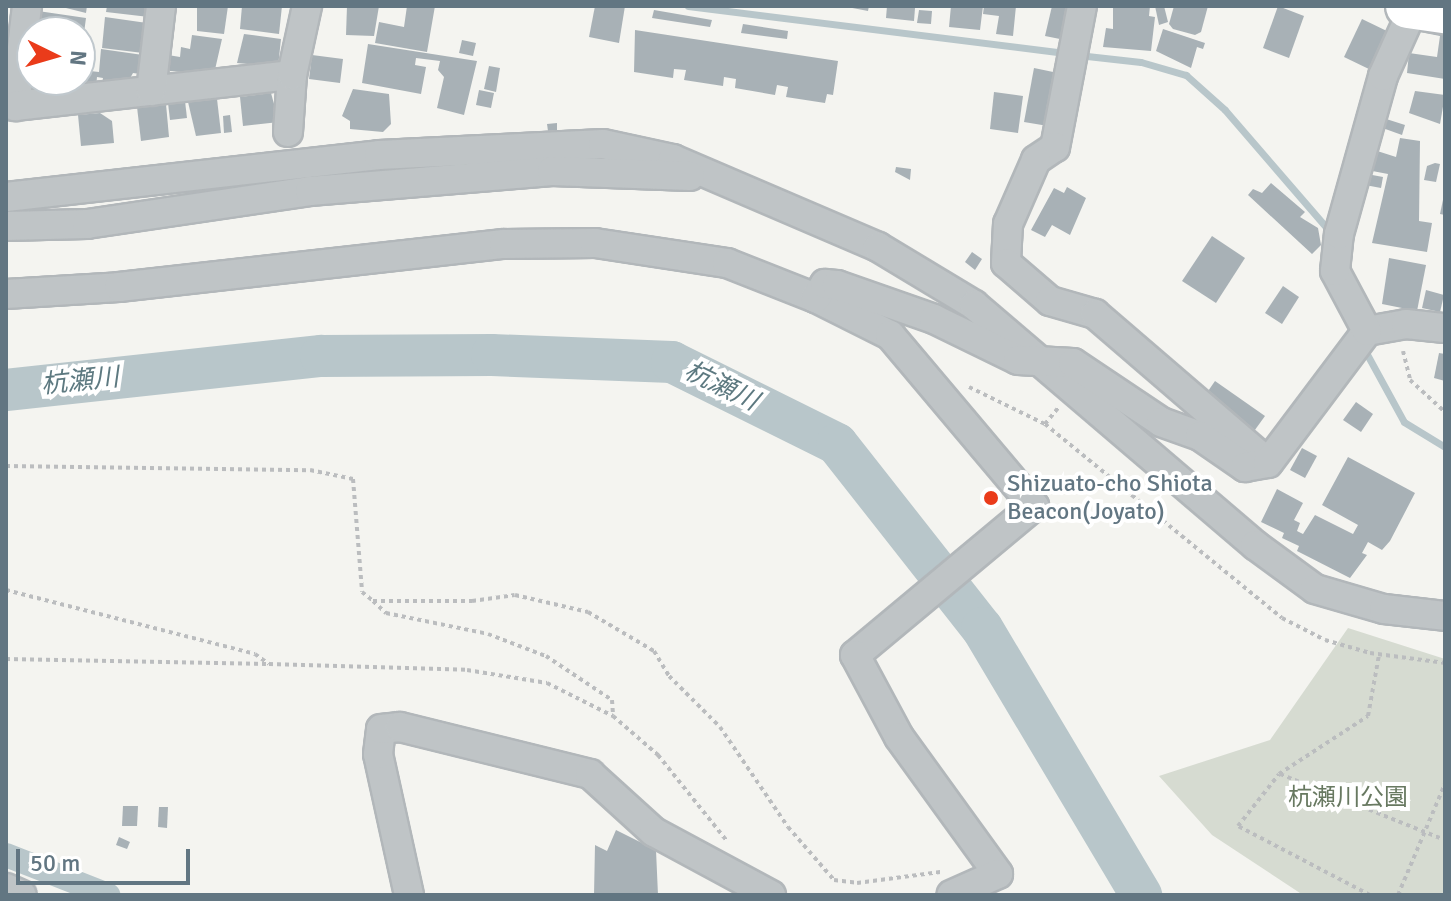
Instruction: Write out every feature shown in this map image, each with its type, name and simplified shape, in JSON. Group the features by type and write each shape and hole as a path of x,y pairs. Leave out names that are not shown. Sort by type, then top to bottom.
{"street":[{"path":"27,6 15,106 292,75"},
{"path":"151,91 161,6"},
{"path":"288,132 292,75 307,6"},
{"path":"1082,6 1055,147 1036,160 1008,224 1006,263 1050,301 1095,314 1268,463"},
{"path":"1367,331 1335,271 1339,234 1383,76 1425,8"},
{"path":"6,197 379,155 603,144 673,159 707,177 878,247 974,305 1255,545 1315,589 1384,609 1445,616"},
{"path":"6,226 87,224 310,191 552,171 707,177"},
{"path":"6,294 119,287 504,244 566,243 664,251 727,263 816,298 890,335 1034,506 855,655 899,737 998,874 951,895"},
{"path":"816,298 825,284 837,285 934,319 1018,360 1073,363 1161,422 1200,436 1245,467 1268,463 1367,331 1401,324 1445,328"},
{"path":"409,895 378,754 381,729 400,727 590,774 654,832 771,895"},
{"path":"6,888 22,895"}],"path":[{"path":"1401,324 1410,380 1445,412"},
{"path":"956,378 995,404 1045,424 1282,618 1325,640 1379,655 1445,663"},
{"path":"6,466 310,470 353,479 362,592 386,613 488,634 546,656 612,700 613,716"},
{"path":"6,590 255,654 269,664"},
{"path":"373,601 536,597 588,612 618,629 654,651 669,676 720,727 788,827 834,880 857,883 922,875 968,866 985,856"},
{"path":"1370,895 1238,826 1279,774 1368,716 1379,655"},
{"path":"6,659 269,664 511,674 582,697 613,716 658,755 737,854"},
{"path":"1279,774 1445,840"},
{"path":"1398,895 1445,784"}],"green space":[{"name":"杭瀬川公園","path":"1348,628 1445,659 1445,895 1303,895 1212,835 1159,776 1270,740"}],"building":[{"path":"58,6 87,6 86,13"},
{"path":"107,6 150,6 149,17 106,12"},
{"path":"197,6 228,6 224,34 197,31"},
{"path":"242,6 282,6 279,34 240,29"},
{"path":"347,6 379,6 374,36 346,35"},
{"path":"407,6 435,6 427,52 375,43 379,22 404,27"},
{"path":"595,6 625,6 619,43 589,37"},
{"path":"842,6 869,6 868,11"},
{"path":"887,6 915,8 914,21 886,18"},
{"path":"951,6 983,6 980,30 949,27"},
{"path":"984,6 1016,6 1013,36 996,34 999,16 983,14"},
{"path":"1052,6 1072,6 1065,40 1045,36"},
{"path":"1113,6 1150,6 1149,16 1155,17 1151,51 1103,47 1106,28 1113,29"},
{"path":"1155,6 1164,6 1168,22 1159,25"},
{"path":"1174,6 1208,6 1201,32 1195,35 1173,29 1169,24"},
{"path":"1278,6 1304,16 1289,58 1263,48"},
{"path":"654,10 712,20 710,27 652,18"},
{"path":"919,10 932,11 931,24 917,23"},
{"path":"38,11 72,16 37,16"},
{"path":"105,17 147,23 143,53 102,48"},
{"path":"1362,19 1391,33 1373,71 1344,57"},
{"path":"743,24 788,31 787,39 741,33"},
{"path":"1426,25 1445,35 1445,79 1407,73 1409,53 1437,57 1440,36 1425,33"},
{"path":"1163,29 1205,43 1203,49 1197,47 1191,68 1156,51"},
{"path":"635,30 838,61 833,95 827,94 825,103 786,97 788,87 777,85 775,95 735,88 736,79 724,77 723,86 684,80 686,70 674,69 673,78 634,72"},
{"path":"244,34 281,39 278,67 237,63"},
{"path":"192,35 222,39 214,74 170,71 168,55 180,57 181,47 190,49"},
{"path":"462,40 476,43 473,56 459,53"},
{"path":"368,44 477,61 464,115 437,108 444,77 438,70 440,61 416,58 415,65 426,67 421,94 362,83"},
{"path":"101,49 143,55 140,74 133,73 128,82 102,84 103,78 97,77 96,87 96,72 99,72"},
{"path":"312,55 343,59 340,83 309,79"},
{"path":"489,66 500,68 496,92 484,89"},
{"path":"1034,68 1058,73 1048,126 1024,122"},
{"path":"353,89 389,94 391,124 383,132 350,129 350,121 342,116"},
{"path":"479,90 494,93 491,108 476,105"},
{"path":"1415,91 1445,95 1440,124 1409,113"},
{"path":"994,92 1023,96 1018,133 990,129"},
{"path":"271,93 279,122 243,126 240,97"},
{"path":"217,99 221,133 196,136 188,102"},
{"path":"185,101 187,118 170,120 168,103"},
{"path":"166,104 169,137 141,141 137,107"},
{"path":"100,113 112,121 114,143 81,146 78,115"},
{"path":"230,115 232,132 224,133 223,116"},
{"path":"1380,117 1405,125 1402,135 1377,126"},
{"path":"557,123 557,130 548,131 547,124"},
{"path":"1400,138 1420,141 1419,221 1432,223 1427,252 1372,243 1388,174 1367,170 1371,149 1396,157"},
{"path":"1440,164 1436,182 1424,180 1427,166"},
{"path":"896,167 911,169 910,180 895,172"},
{"path":"1367,174 1383,177 1381,188 1365,185"},
{"path":"1271,183 1305,212 1300,217 1318,228 1321,245 1312,254 1248,195 1253,189 1262,193"},
{"path":"1067,187 1086,198 1070,235 1052,225 1045,237 1031,230 1054,188 1064,193"},
{"path":"1445,195 1445,215 1440,214"},
{"path":"1212,236 1245,258 1216,303 1182,281"},
{"path":"972,252 982,259 975,270 965,262"},
{"path":"1389,258 1426,265 1417,311 1382,304"},
{"path":"1283,286 1299,297 1282,324 1265,313"},
{"path":"1426,290 1444,295 1440,312 1422,308"},
{"path":"1439,353 1445,354 1445,381 1434,378"},
{"path":"1215,381 1265,416 1252,434 1204,397"},
{"path":"1356,402 1373,414 1361,432 1343,420"},
{"path":"1302,448 1317,456 1305,478 1290,470"},
{"path":"1348,457 1415,493 1390,541 1382,550 1368,542 1362,553 1367,555 1350,578 1297,551 1299,546 1282,538 1284,533 1261,522 1277,489 1303,503 1294,520 1300,523 1297,531 1303,534 1315,515 1353,534 1358,525 1322,505"},
{"path":"123,806 138,806 137,826 122,826"},
{"path":"159,807 168,807 167,828 158,827"},
{"path":"616,830 656,850 658,895 594,895 595,845 607,851"},
{"path":"119,837 130,842 127,849 116,845"}],"waterway":[{"path":"688,6 1065,53"},
{"path":"1078,55 1141,62 1186,75 1225,110 1327,228 1327,237"},
{"path":"1363,347 1404,422 1445,447"},
{"name":"杭瀬川","path":"6,390 321,356 492,355 672,362 837,444 982,628 1141,895"},
{"path":"6,855 108,895"}],"place":[{"name":"Shizuato-cho Shiota Beacon(Joyato)","path":"991,498"}]}
